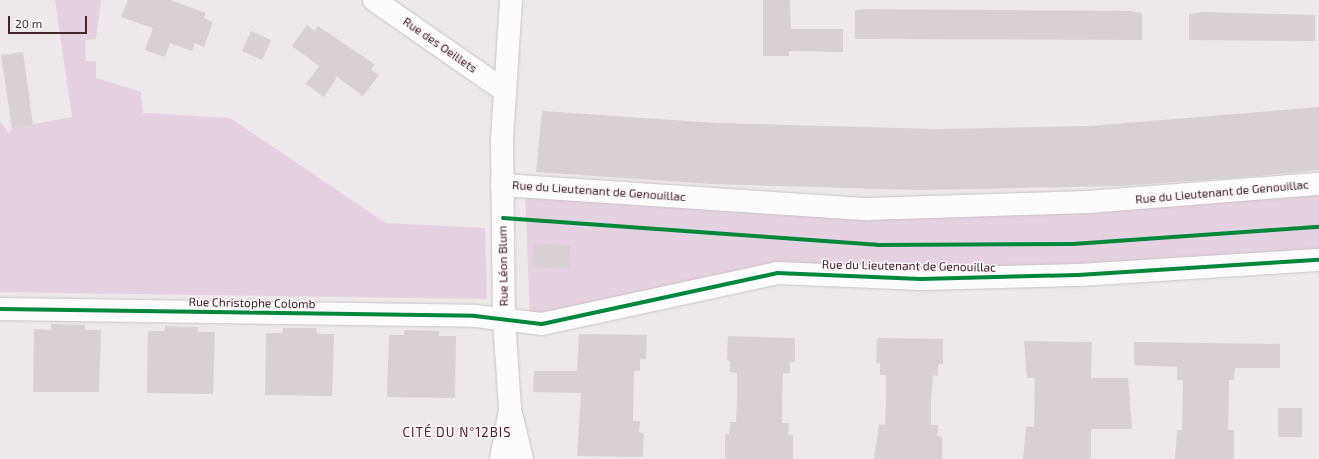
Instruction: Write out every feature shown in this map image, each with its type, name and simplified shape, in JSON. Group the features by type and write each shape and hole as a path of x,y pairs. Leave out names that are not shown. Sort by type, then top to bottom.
{"street":[{"name":"Rue des Oeillets","path":"374,0 505,91"},
{"name":"Rue Léon Blum","path":"511,0 505,91 502,185 504,320 510,409 522,459"},
{"name":"Rue du Lieutenant de Genouillac","path":"502,185 867,209 1088,202 1319,184"},
{"name":"Rue du Lieutenant de Genouillac","path":"504,320 542,324 777,273 921,278 1078,275 1319,260"},
{"name":"Rue Christophe Colomb","path":"0,310 475,316 504,320"},
{"path":"501,459 510,409"}],"shaded area":[{"path":"55,0 101,0 96,39 85,40 86,61 96,61 96,78 141,92 143,113 230,118 386,223 485,228 487,299 0,292 0,121 9,133 12,128 72,117"},
{"path":"1319,183 1319,262 777,273 530,322 525,186 867,209"}],"building":[{"path":"128,0 170,0 206,13 204,18 213,22 204,47 195,43 192,51 170,43 165,57 145,50 153,28 121,17"},
{"path":"763,0 790,0 791,29 843,29 843,52 789,51 789,56 763,56"},
{"path":"855,10 1129,11 1142,13 1142,40 855,39"},
{"path":"1203,12 1315,15 1315,41 1189,40 1189,14"},
{"path":"307,25 315,31 318,26 374,64 371,70 379,75 363,96 337,77 324,97 306,84 319,66 292,46"},
{"path":"251,31 271,40 262,60 242,51"},
{"path":"23,52 33,125 12,128 1,55"},
{"path":"1319,107 1319,170 1247,177 1119,186 919,190 711,184 536,172 542,111 716,123 936,129 1089,126"},
{"path":"534,244 570,246 569,269 531,266"},
{"path":"51,324 85,325 85,330 101,330 99,392 33,392 34,329 51,330"},
{"path":"165,326 198,327 198,332 215,332 213,394 147,393 148,331 165,331"},
{"path":"283,328 316,328 317,334 334,334 332,396 265,395 266,333 282,333"},
{"path":"405,330 439,331 439,336 456,336 455,398 387,397 389,335 404,335"},
{"path":"579,334 647,335 646,359 640,359 640,371 634,371 633,421 640,421 639,432 644,433 643,457 577,456 581,393 533,392 534,371 577,371"},
{"path":"728,336 795,338 795,362 790,362 790,373 783,373 782,399 782,423 789,423 788,435 793,435 793,459 725,459 725,434 729,434 730,422 736,422 737,398 737,373 730,372 730,361 727,360"},
{"path":"877,338 943,339 943,364 938,364 938,376 933,375 931,402 931,425 938,425 937,436 942,437 942,459 874,459 879,424 885,425 886,401 886,375 880,375 880,363 876,363"},
{"path":"1024,341 1092,342 1091,378 1128,378 1132,429 1091,429 1091,459 1023,459 1026,427 1034,427 1035,378 1027,378"},
{"path":"1134,342 1280,344 1280,368 1235,368 1234,380 1229,380 1228,430 1234,430 1234,459 1175,459 1177,430 1182,430 1183,380 1177,380 1177,367 1134,365"},
{"path":"1278,408 1302,408 1302,437 1278,437"}],"cycle path":[{"path":"503,218 877,245 1073,244 1319,227"},
{"path":"0,309 475,316 542,324 777,273 921,279 1078,275 1319,260"}],"district":[{"name":"CITÉ DU N°12BIS","path":"457,432"}]}
